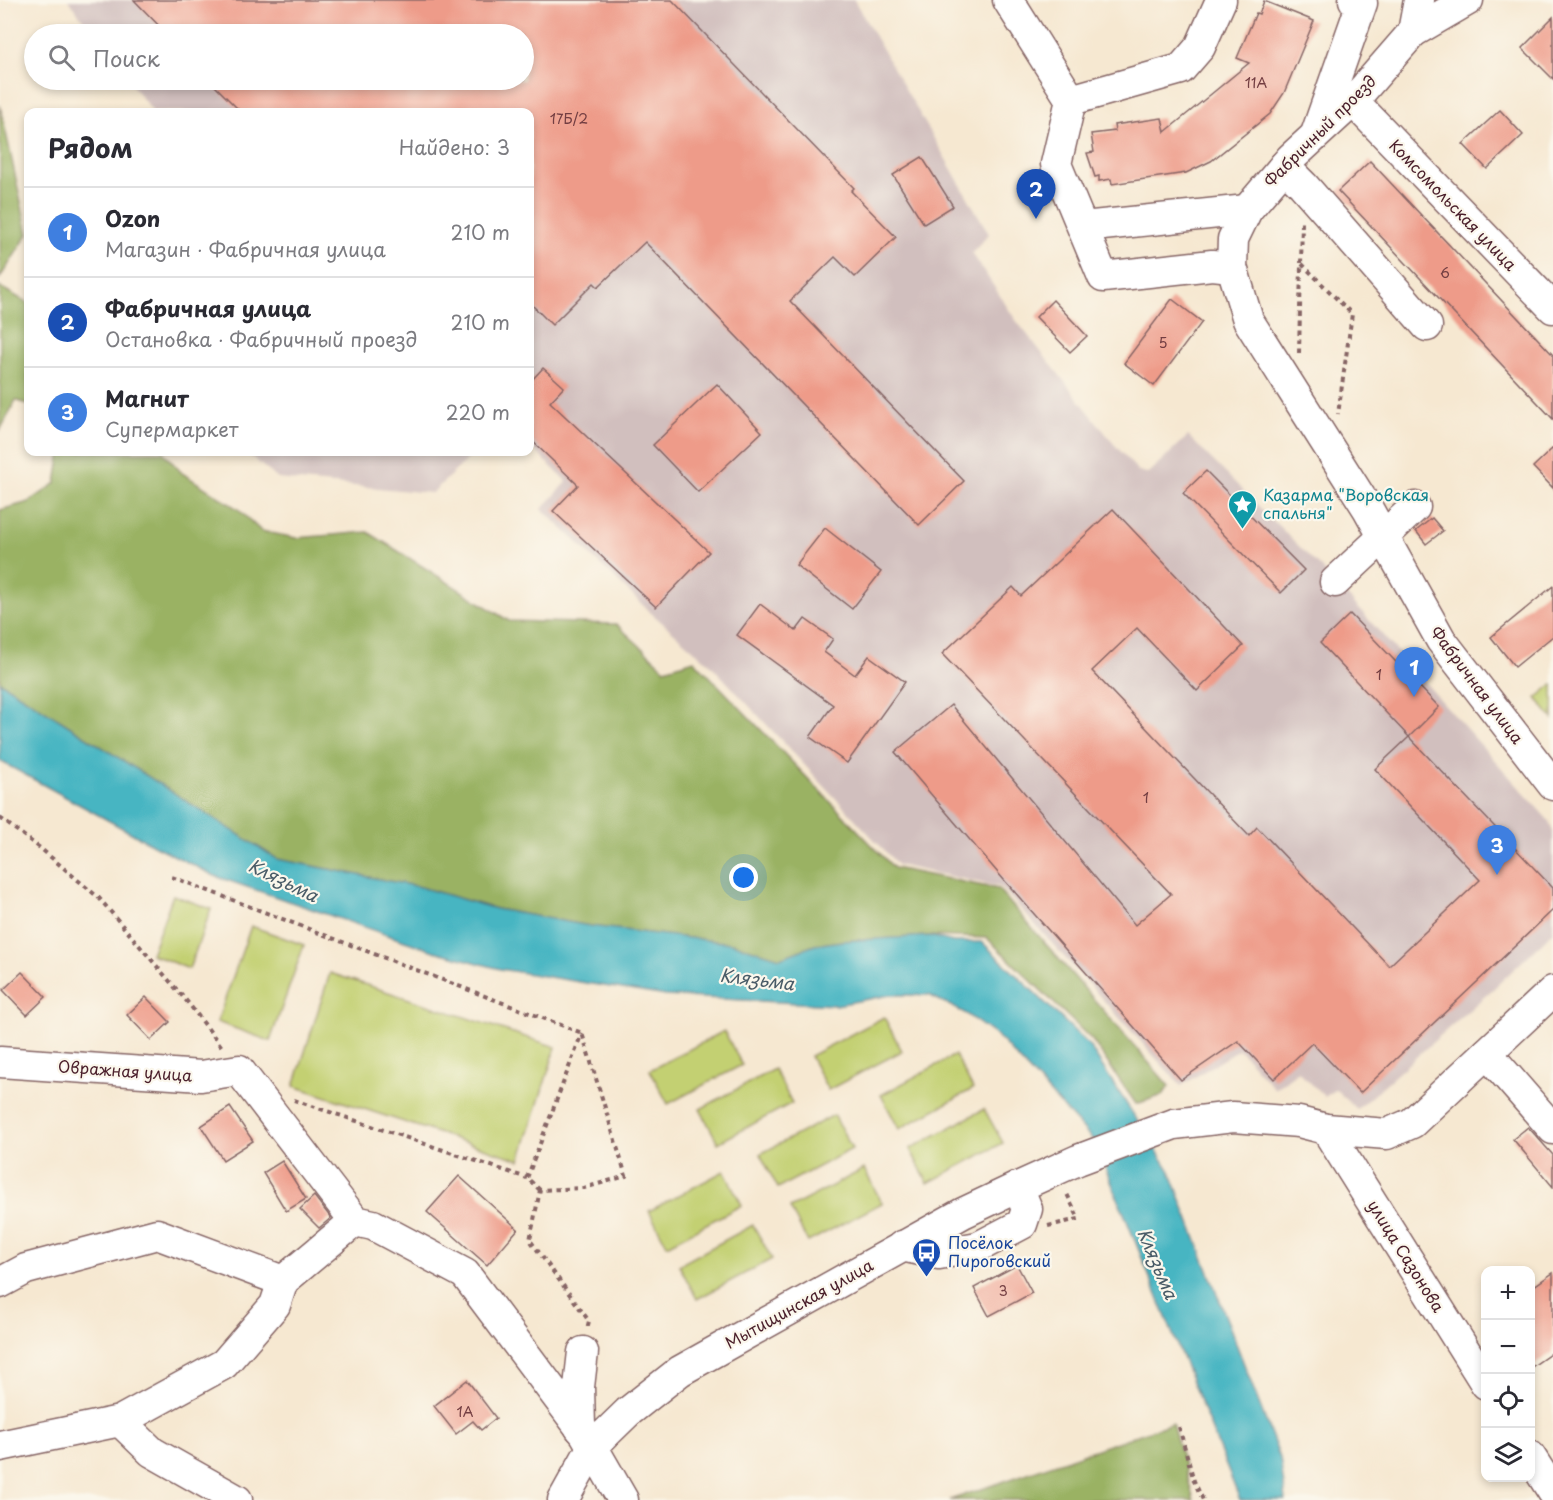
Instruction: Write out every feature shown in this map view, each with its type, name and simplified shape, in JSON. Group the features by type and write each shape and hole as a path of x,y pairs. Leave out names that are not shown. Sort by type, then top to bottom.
{"street":[{"path":"1008,0 1071,100 1056,164 1103,276 1212,265 1232,267"},
{"path":"1071,100 1181,69 1200,47 1221,0"},
{"path":"1413,32 1419,0"},
{"path":"1413,32 1468,0"},
{"path":"1314,137 1359,1"},
{"name":"Фабричный проезд","path":"1232,267 1233,239 1247,210 1293,176 1314,137 1353,101 1413,32"},
{"name":"Комсомольская улица","path":"1353,101 1553,308"},
{"path":"1293,176 1427,326"},
{"path":"1083,227 1247,210"},
{"name":"Фабричная улица","path":"1232,267 1248,320 1368,509 1441,640 1553,785"},
{"path":"1335,582 1415,507"},
{"path":"1326,1129 1387,1134 1412,1124 1553,991"},
{"path":"1487,1053 1553,1129"},
{"name":"Овражная улица","path":"0,1062 201,1076 239,1070"},
{"path":"239,1070 355,1221 374,1225 465,1274 587,1437 623,1500"},
{"name":"Мытищинская улица","path":"563,1500 587,1437 628,1412 680,1371 963,1213 1078,1160 1174,1124 1233,1118 1299,1122 1326,1129"},
{"name":"улица Сазонова","path":"1326,1129 1481,1378"},
{"path":"0,1446 120,1421 224,1364 275,1305 282,1281 355,1221"},
{"path":"0,1283 26,1269 157,1233 282,1281"},
{"path":"583,1352 579,1386 587,1437"},
{"path":"120,1421 152,1452 237,1500"},
{"path":"1535,1464 1553,1492"}],"path":[{"path":"1293,176 1301,263 1299,358"},
{"path":"1301,263 1352,314 1337,422"},
{"path":"0,818 40,848 99,898 189,1004 239,1070"},
{"path":"172,877 582,1033"},
{"path":"527,1178 582,1033"},
{"path":"290,1098 527,1178 540,1190 584,1188 626,1176 582,1033"},
{"path":"540,1190 530,1240 589,1321 583,1352"},
{"path":"1065,1191 1079,1220"},
{"path":"1179,1427 1194,1481 1203,1500"}],"shaded area":[{"path":"68,0 854,0 989,234 972,253 1015,319 1114,444 1139,472 1149,473 1188,436 1335,582 1549,821 1553,833 1553,932 1493,989 1357,1109 1335,1089 1325,1097 1298,1071 1275,1089 1239,1049 1181,1086 1001,887 898,865 710,664 650,612 542,509 567,482 534,450 534,108 150,108 136,90 534,90 534,24 86,24"},
{"path":"251,456 471,456 432,493 278,479"}],"green space":[{"path":"0,105 24,216 24,240 0,278"},
{"path":"0,287 24,301 24,403 16,400 0,431"},
{"path":"60,456 167,456 182,473 238,509 261,531 296,538 368,532 509,621 616,624 665,669 694,660 894,868 998,889 1169,1086 1163,1095 1136,1104 1092,1040 987,938 930,936 842,941 815,945 780,958 731,943 590,926 496,909 420,887 277,859 0,682 0,510 29,502 56,483"},
{"path":"1553,684 1553,719 1536,698"},
{"path":"173,895 211,909 189,969 151,954"},
{"path":"251,926 304,945 270,1041 217,1022"},
{"path":"330,973 556,1047 520,1160 294,1086"},
{"path":"884,1017 902,1051 828,1090 810,1056"},
{"path":"724,1031 742,1065 668,1104 650,1070"},
{"path":"955,1055 973,1089 899,1129 881,1095"},
{"path":"774,1069 792,1103 718,1143 700,1109"},
{"path":"984,1109 1003,1143 928,1183 910,1149"},
{"path":"834,1115 852,1149 778,1188 760,1154"},
{"path":"864,1169 882,1203 808,1242 790,1208"},
{"path":"724,1171 742,1205 667,1245 649,1211"},
{"path":"753,1225 772,1259 697,1299 679,1265"},
{"path":"1172,1423 1194,1500 950,1500"}],"water":[{"name":"Клязьма","path":"0,682 277,859 420,887 496,909 590,926 731,943 780,958 815,945 842,941 930,936 953,942 982,942 1088,1044 1170,1171 1280,1458 1286,1500 1240,1500 1095,1142 998,1037 963,1012 929,995 890,995 836,1005 666,996 500,969 434,951 215,876 155,846 0,761"}],"building":[{"path":"134,0 672,0 854,188 851,191 896,237 855,277 835,257 790,301 964,481 919,525 645,242 598,287 594,283 552,325 534,307 534,108 237,108 219,90 534,90 534,24 157,24"},
{"path":"1264,1 1314,21 1284,93 1270,114 1211,161 1186,173 1112,184 1111,179 1099,181 1099,176 1095,177 1087,153 1094,152 1091,134 1115,131 1114,125 1162,118 1165,132 1249,63 1237,58 1256,13 1259,14"},
{"path":"1553,17 1553,79 1522,48"},
{"path":"1500,110 1523,135 1487,169 1463,144"},
{"path":"922,157 953,206 924,224 893,175"},
{"path":"1370,161 1553,355 1553,419 1338,191"},
{"path":"1172,299 1202,322 1154,386 1124,363"},
{"path":"1053,300 1087,336 1070,352 1036,317"},
{"path":"543,368 564,387 550,402 709,552 656,607 553,511 578,485 534,443 534,378"},
{"path":"717,384 762,432 698,492 653,445"},
{"path":"1553,448 1553,488 1533,467"},
{"path":"1206,471 1304,570 1281,593 1183,493"},
{"path":"1113,509 1243,646 1197,691 1137,628 1092,671 1249,836 1257,827 1389,966 1480,880 1375,769 1409,737 1553,888 1553,910 1360,1093 1312,1043 1274,1079 1238,1041 1181,1080 1004,880 895,752 951,705 1135,925 1171,894 942,654 1013,587 1021,596"},
{"path":"1432,518 1443,531 1426,544 1416,531"},
{"path":"825,528 881,572 852,609 796,565"},
{"path":"1553,586 1553,636 1515,667 1491,637"},
{"path":"760,604 796,631 805,619 833,639 824,652 855,675 869,656 905,682 847,763 810,737 833,705 737,635"},
{"path":"1350,614 1439,707 1409,737 1320,643"},
{"path":"22,972 46,997 27,1015 3,990"},
{"path":"146,997 170,1022 151,1040 127,1015"},
{"path":"230,1107 253,1141 223,1160 201,1126"},
{"path":"1528,1127 1553,1155 1553,1187 1513,1139"},
{"path":"282,1161 306,1199 286,1211 263,1173"},
{"path":"459,1176 518,1229 487,1265 427,1212"},
{"path":"314,1196 331,1218 319,1228 300,1209"},
{"path":"1017,1265 1032,1293 989,1316 974,1288"},
{"path":"1553,1273 1553,1352 1535,1365 1535,1320 1535,1286"},
{"path":"467,1380 496,1418 481,1430 473,1421 456,1434 434,1406"}],"place":[{"name":"Фабричная улица","path":"1036,219"},
{"name":"Казарма \"Воровская спальня\"","path":"1242,530"},
{"name":"Ozon","path":"1414,697"},
{"name":"Магнит","path":"1497,875"},
{"name":"Посёлок Пироговский","path":"927,1278"}]}
